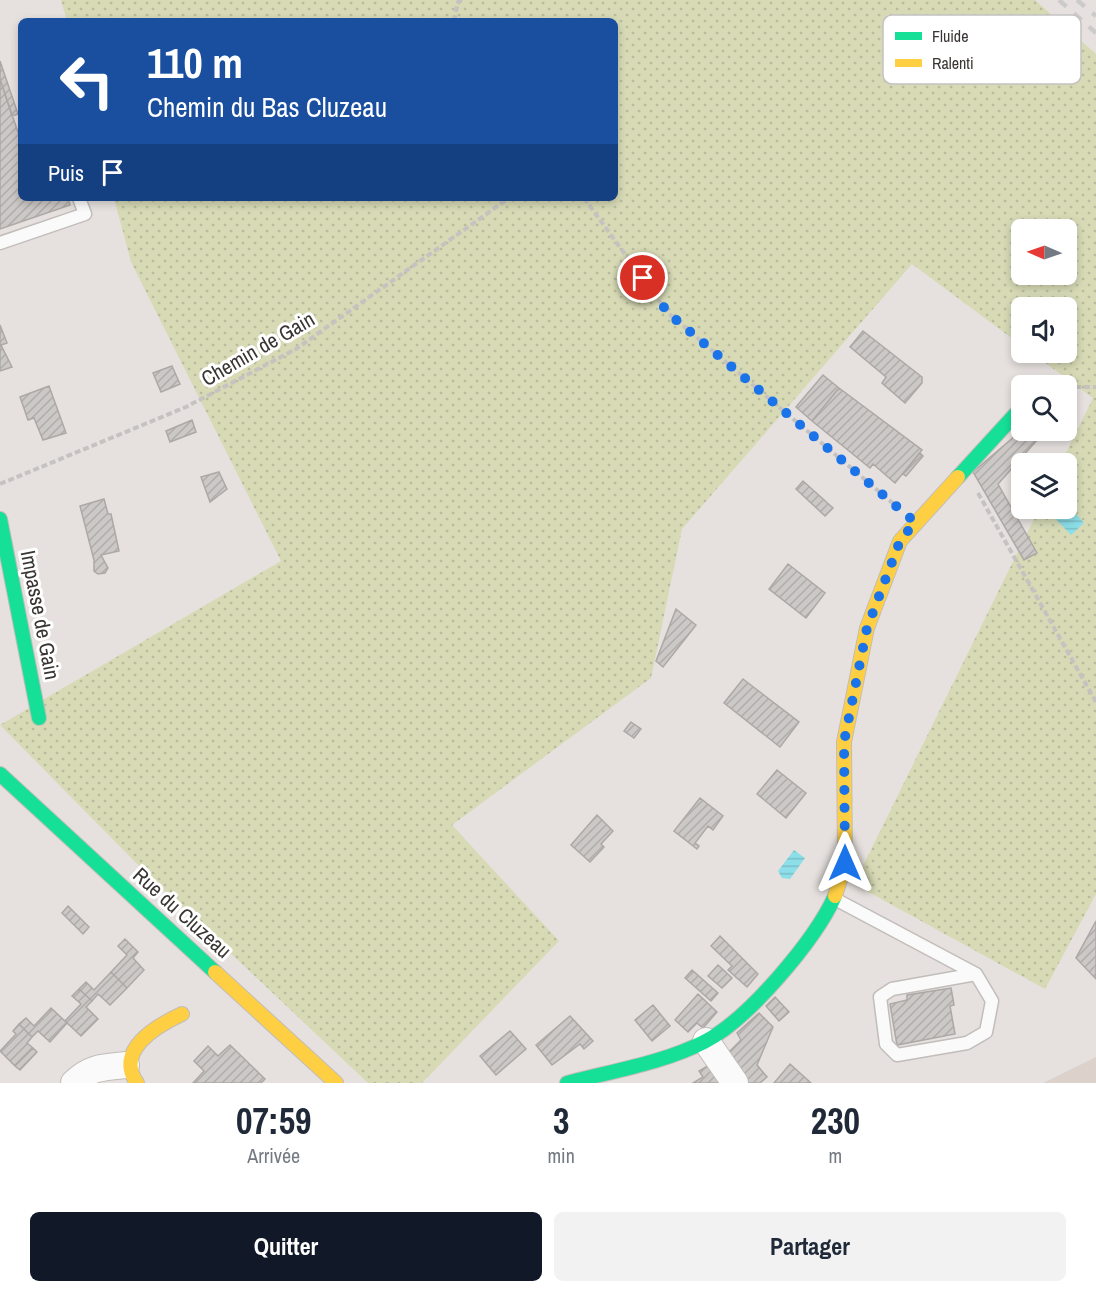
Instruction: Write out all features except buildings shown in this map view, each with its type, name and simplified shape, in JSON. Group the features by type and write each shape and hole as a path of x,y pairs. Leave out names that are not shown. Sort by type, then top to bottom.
{"street":[{"path":"567,1083 686,1050 706,1041 729,1025 793,962 834,898 845,863 844,742 867,628 900,541 1011,419"},
{"name":"Impasse de Gain","path":"0,519 12,590 39,718"},
{"name":"Rue du Cluzeau","path":"0,774 336,1083"},
{"path":"74,1083 86,1072 97,1067 132,1074 131,1052 160,1025 182,1014"},
{"path":"706,1041 735,1083"}],"lane":[{"path":"0,243 85,214 80,201"},
{"path":"0,605 12,590"},
{"path":"834,898 976,974 992,1001 986,1032 968,1043 897,1055 886,1044 880,997 892,989 976,974"}],"path":[{"path":"455,18 458,2 462,0"},
{"name":"Chemin de Gain","path":"0,484 186,407 296,349 505,201"},
{"path":"586,201 668,313 915,522"},
{"path":"1077,387 1096,387"},
{"path":"965,469 1096,702"}],"shaded area":[{"path":"1096,1057 1096,1083 1043,1083"}],"green space":[{"path":"61,0 1035,0 1052,15 883,15 883,84 1081,84 1081,41 1096,54 1096,894 1045,989 854,884 1034,519 1077,519 1077,453 1066,453 1072,441 1077,441 1077,430 1093,398 1077,386 1077,375 1062,375 1046,363 1077,363 1077,297 1011,297 1011,338 912,264 682,529 651,678 452,825 559,941 422,1083 368,1083 152,879 0,725 281,561 131,262 115,201 618,201 618,18 66,18"}],"water":[{"path":"1077,515 1084,523 1071,535 1056,519 1077,519"},
{"path":"794,850 805,858 790,879 782,878 778,871"}],"railway":[{"path":"1059,0 1076,15"},
{"path":"1077,0 1096,16"},
{"path":"1081,20 1096,33"}],"traffic: fast":[{"path":"958,477 1011,419"},
{"path":"0,519 39,718"},
{"path":"0,774 215,972"},
{"path":"567,1083 672,1056 704,1042 721,1031 760,998 796,956 835,896"}],"traffic: slow":[{"path":"835,896 845,863 844,742 867,628 900,541 958,477"},
{"path":"215,972 336,1083"},
{"path":"137,1083 131,1071 134,1050 150,1033 182,1014"}],"route":[{"path":"643,278 668,313 915,522 900,541 867,628 844,742 845,863"}]}
